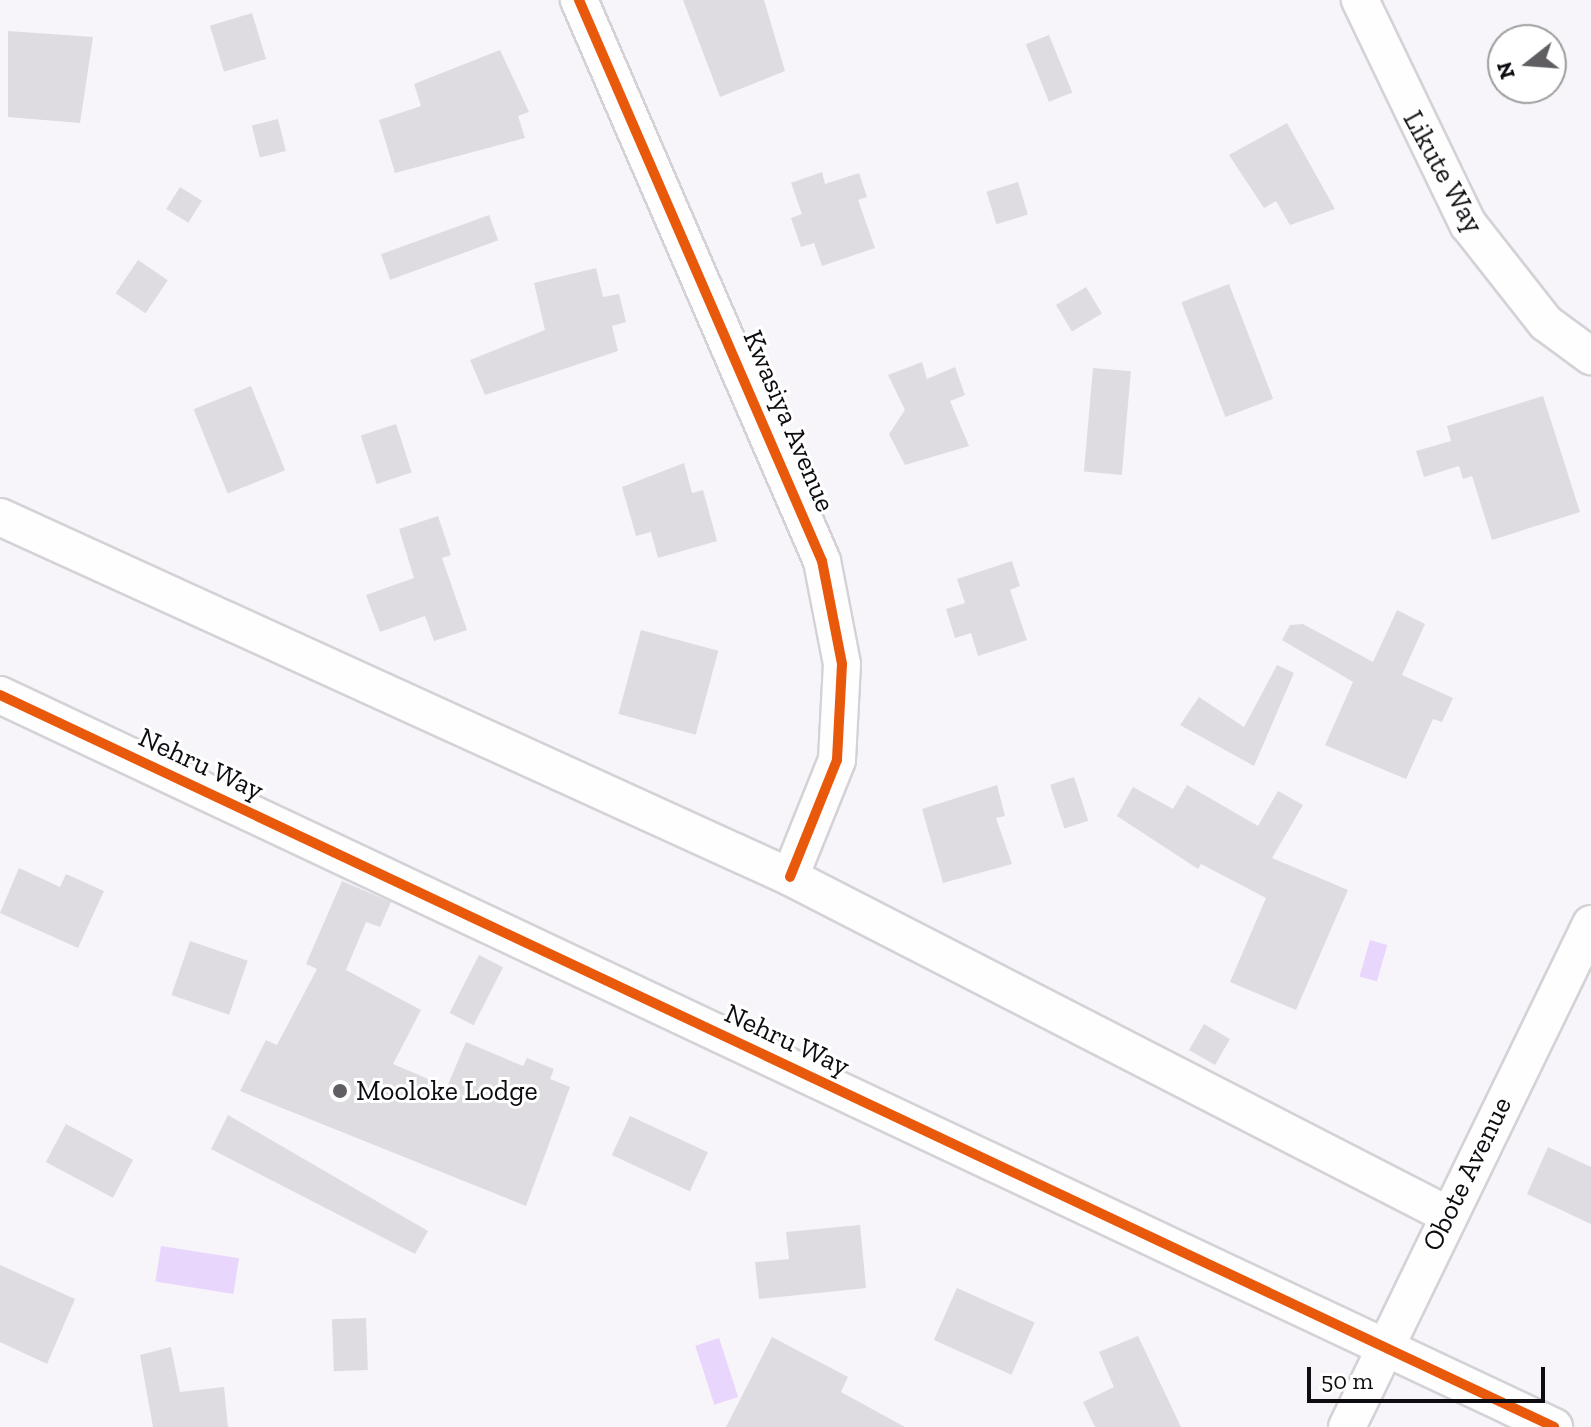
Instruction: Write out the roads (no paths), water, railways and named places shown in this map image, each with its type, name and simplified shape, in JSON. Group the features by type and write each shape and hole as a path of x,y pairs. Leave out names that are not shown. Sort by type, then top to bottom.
{"street":[{"name":"Kwasiya Avenue","path":"579,0 822,561 842,664 837,760 790,877"},
{"name":"Likute Way","path":"1360,0 1468,224 1546,323 1591,356"},
{"path":"0,517 790,877 1446,1214"},
{"name":"Nehru Way","path":"0,695 1388,1346 1554,1427"},
{"name":"Obote Avenue","path":"1347,1427 1388,1346 1446,1214 1591,924"}],"place":[{"name":"Mooloke Lodge","path":"340,1091"}]}
